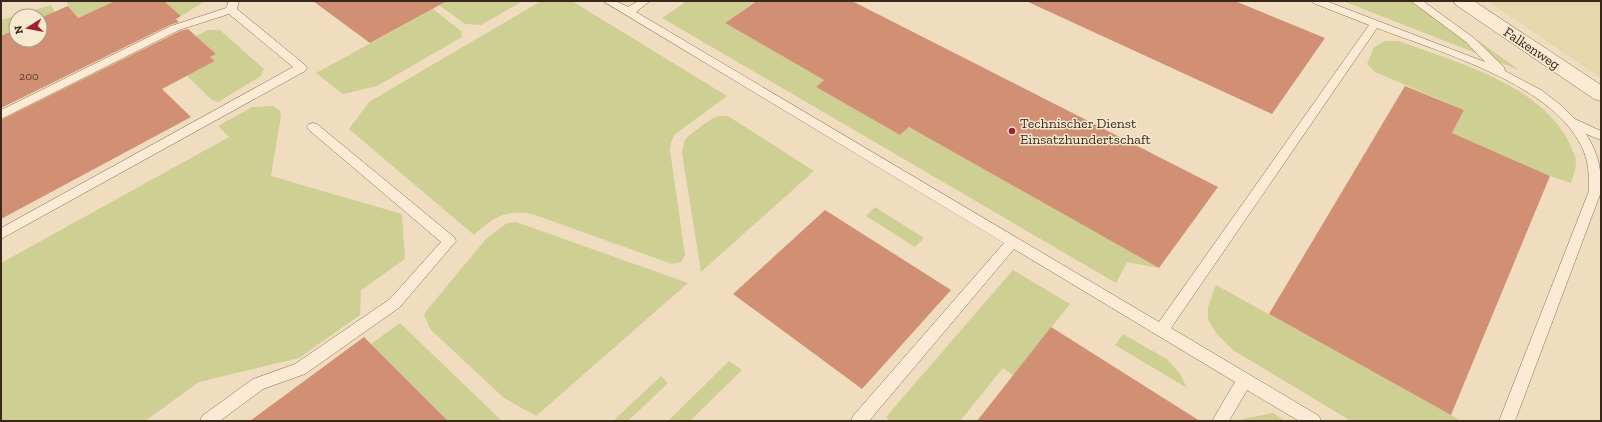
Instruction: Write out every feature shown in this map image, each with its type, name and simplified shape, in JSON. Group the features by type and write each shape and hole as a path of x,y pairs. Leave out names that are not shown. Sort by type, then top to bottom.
{"street":[{"name":"Falkenweg","path":"1462,1 1601,94"}],"lane":[{"path":"608,1 1013,241 1312,421"},
{"path":"628,12 645,1"},
{"path":"1317,1 1473,61 1505,75 1538,94 1570,121 1590,150 1595,170 1595,191 1507,421"},
{"path":"1416,1 1470,40 1505,75"},
{"path":"1,115 175,28 233,5 301,68 1,234"},
{"path":"1161,331 1375,24"},
{"path":"1570,121 1601,136"},
{"path":"208,421 258,384 300,369 395,303 449,241 314,127"},
{"path":"859,421 1013,241"},
{"path":"1220,421 1244,380"}],"shaded area":[{"path":"1487,1 1601,1 1601,78"}],"green space":[{"path":"115,1 78,18 68,6 67,2"},
{"path":"164,1 205,1 181,16"},
{"path":"447,1 523,1 481,25 465,24 439,5"},
{"path":"541,1 572,1 727,96 674,135 671,143 670,150 685,255 681,262 672,264 535,215 525,213 509,214 495,219 474,235 349,129 369,102"},
{"path":"687,1 755,2 725,23 824,80 816,87 900,135 909,127 1159,268 1127,262 1116,283 662,18"},
{"path":"1343,1 1423,1 1519,70"},
{"path":"51,5 55,12 48,15 48,8 41,8"},
{"path":"433,9 461,31 462,37 377,86 343,94 316,73"},
{"path":"8,18 8,33 1,36 1,20"},
{"path":"208,30 220,30 264,69 261,76 218,102 212,100 187,76 215,61 210,57 216,54 196,36"},
{"path":"1385,41 1399,41 1470,67 1517,90 1538,104 1555,122 1569,142 1576,160 1571,183 1550,176 1452,133 1464,110 1375,72 1367,64 1374,47"},
{"path":"273,106 280,111 281,116 271,176 402,214 405,259 361,290 360,315 299,358 199,382 145,421 1,421 1,263 229,137 218,126 252,107"},
{"path":"719,116 728,116 814,171 701,272 682,153 684,142 688,137 706,123"},
{"path":"875,207 924,238 915,247 866,216"},
{"path":"516,222 688,283 536,416 504,398 431,330 424,315 486,239 507,223"},
{"path":"1013,270 1070,304 1013,375 1003,368 960,421 890,421 886,417"},
{"path":"1216,285 1461,421 1351,421 1233,350 1217,334 1208,320 1208,307"},
{"path":"400,323 502,421 448,421 371,344"},
{"path":"1123,334 1168,360 1180,374 1187,388 1115,345"},
{"path":"729,361 742,370 690,421 668,421"},
{"path":"661,376 668,383 628,421 613,421"},
{"path":"1273,413 1285,421 1242,421 1243,419"}],"building":[{"path":"115,1 164,1 181,16 176,19 179,22 170,25 1,108 1,36 8,33 8,48 48,48 48,15 68,6 78,18"},
{"path":"313,1 447,1 370,43"},
{"name":"Technischer Dienst Einsatzhundertschaft","path":"757,1 852,1 1218,187 1159,268 909,127 900,135 816,87 824,80 725,23"},
{"path":"1026,1 1235,1 1325,38 1272,114"},
{"path":"188,29 216,54 210,57 215,61 162,89 191,117 1,219 1,120 180,31"},
{"path":"1405,86 1464,110 1452,133 1550,176 1451,415 1269,314"},
{"path":"825,210 951,290 862,389 733,294"},
{"path":"1051,327 1200,421 977,421"},
{"path":"364,337 448,421 250,421"}],"place":[{"name":"Technischer Dienst Einsatzhundertschaft","path":"1012,131"}]}
